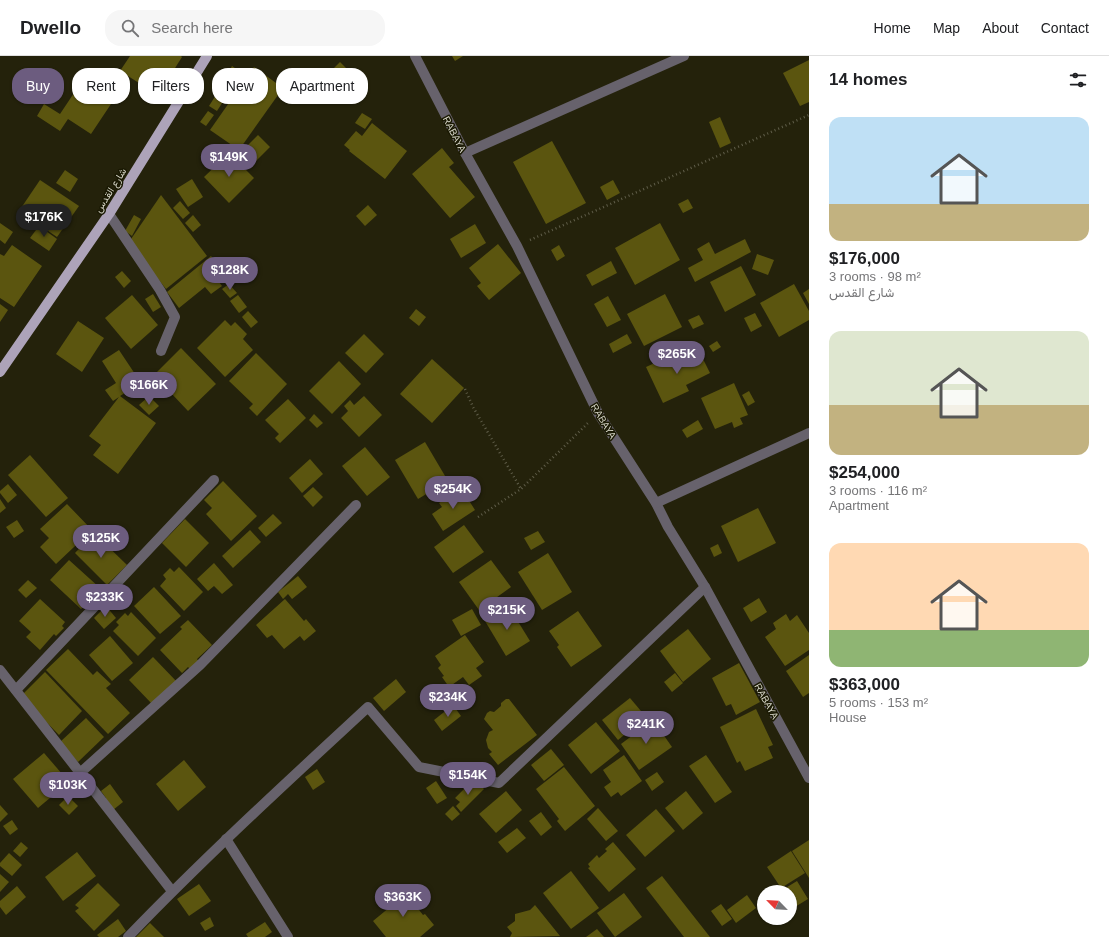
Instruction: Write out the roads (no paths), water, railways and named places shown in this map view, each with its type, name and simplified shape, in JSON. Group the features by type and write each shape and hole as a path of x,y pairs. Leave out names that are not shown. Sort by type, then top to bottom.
{"main road":[{"name":"شارع القدس","path":"0,372 109,214 207,56"}],"street":[{"name":"RABAYA","path":"415,56 465,153 517,246 598,413 656,503 668,527 705,587 809,778"},
{"path":"465,153 684,56"},
{"path":"109,214 160,290 175,317 161,351"},
{"path":"656,503 809,433"},
{"path":"16,690 214,480"},
{"path":"80,773 200,665 356,505"},
{"path":"128,937 172,891 226,839 368,706 419,767 500,783 705,587"},
{"path":"0,670 172,891"},
{"path":"226,839 288,937"}]}
